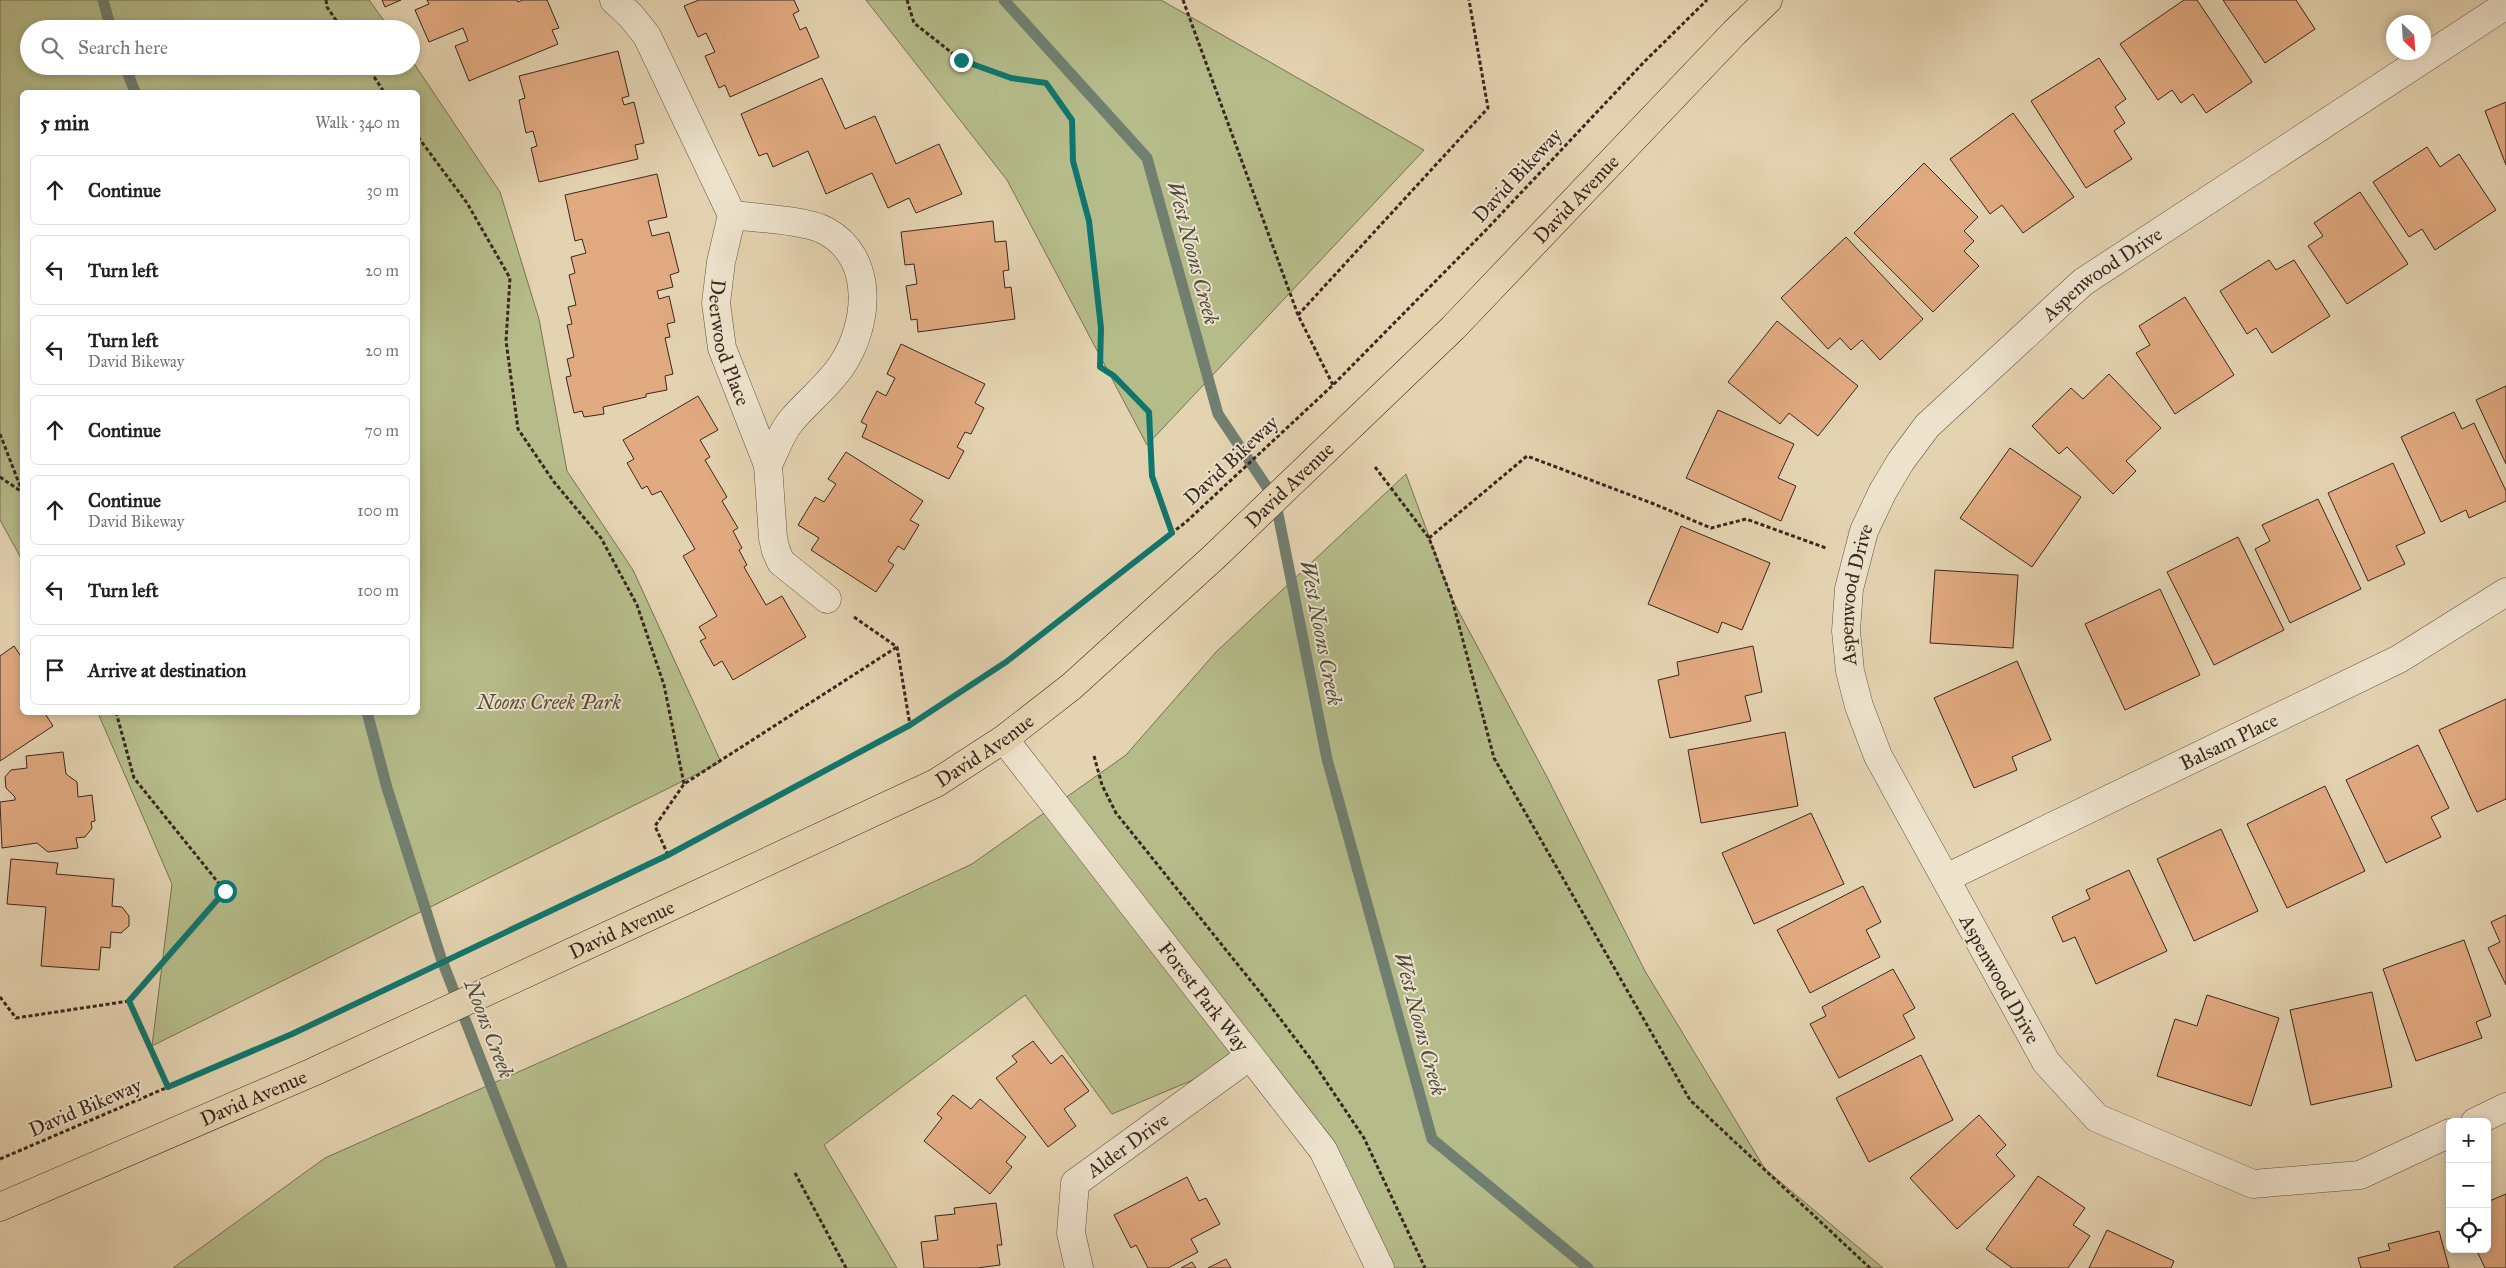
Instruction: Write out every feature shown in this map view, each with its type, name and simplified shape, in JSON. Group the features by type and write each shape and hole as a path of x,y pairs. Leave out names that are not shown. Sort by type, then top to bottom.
{"main road":[{"name":"David Avenue","path":"0,1207 313,1072 936,783 1004,739 1072,686 1214,557 1453,328 1734,33 1768,0"}],"street":[{"path":"614,0 631,16 646,36 732,215 806,225 825,230 844,244 857,263 863,286 862,313 854,341 842,365 790,423 768,465"},
{"name":"Aspenwood Drive","path":"2446,1135 2360,1174 2253,1184 2098,1118 2046,1062 1878,756 1858,706 1849,663 1846,631 1849,589 1864,531 1883,491 1901,461 1927,426 2083,282 2506,5"},
{"name":"Deerwood Place","path":"732,215 721,262 716,302 722,348 768,465 773,538 776,551 781,562 828,598"},
{"name":"Balsam Place","path":"1946,878 2399,659 2506,592"},
{"name":"Forest Park Way","path":"1004,739 1323,1150 1380,1268"},
{"name":"Alder Drive","path":"1079,1268 1071,1233 1075,1184 1250,1056"},
{"path":"2483,1118 2506,1107"}],"path":[{"path":"326,0 327,7 336,20"},
{"path":"907,0 914,23 961,60 1011,78 1046,83 1072,120 1073,161 1089,221 1101,328 1100,367 1114,376 1149,412 1152,476 1172,533"},
{"path":"1183,0 1298,315 1333,385"},
{"path":"1298,315 1488,108 1469,0"},
{"name":"David Bikeway","path":"0,1160 292,1034 668,855 910,725 1006,662 1186,522 1294,422 1333,385 1486,229 1644,62 1707,0"},
{"path":"372,75 383,90"},
{"path":"420,140 467,203 510,278 506,341 518,429 554,482 601,538 637,605 664,684 684,784"},
{"path":"0,434 20,486"},
{"path":"1429,538 1526,456 1654,504 1711,528 1746,519 1831,550"},
{"path":"1374,466 1429,538 1452,599 1494,758 1690,1100 1870,1268"},
{"path":"0,477 20,490"},
{"path":"828,598 897,647 910,725"},
{"path":"668,855 655,826 684,784 897,647"},
{"path":"0,997 16,1018 129,1001 225,891 134,778 117,715"},
{"path":"1094,756 1102,786 1116,814 1263,996 1313,1062 1364,1138 1425,1268"},
{"path":"129,1001 168,1087"},
{"path":"795,1174 846,1268"}],"green space":[{"name":"Noons Creek Park","path":"0,0 369,0 383,20 20,20 20,75 420,75 420,72 500,192 539,319 567,471 633,570 721,762 152,1046 172,884 99,715 420,715 420,90 20,90 20,556 0,520"},
{"path":"866,0 1161,0 1424,150 1147,445 1007,180"},
{"path":"1406,474 1452,599 1547,777 1645,971 1765,1169 1883,1268 1380,1268 1250,1056 1112,1114 1025,995 824,1145 897,1268 173,1268 325,1158 680,1000 972,864 1126,755 1216,652"}],"building":[{"path":"382,0 401,0 385,7"},
{"path":"427,0 517,0 518,2 523,0 547,0 559,28 552,30 558,44 469,81 455,46 468,41 463,28 429,42 415,10 429,4"},
{"path":"699,0 794,0 799,11 793,14 800,30 806,27 819,57 730,97 725,85 719,88 705,56 715,52 706,33 698,37 684,6"},
{"path":"2184,0 2197,0 2252,82 2206,113 2193,94 2181,103 2172,90 2158,100 2120,44"},
{"path":"2223,0 2296,0 2315,29 2265,63"},
{"path":"618,51 629,96 622,98 624,105 634,102 644,143 635,145 638,159 539,182 531,148 537,146 533,131 526,133 519,100 525,98 519,76"},
{"path":"2099,58 2126,99 2115,107 2125,123 2114,131 2132,159 2086,188 2031,101"},
{"path":"822,78 845,129 875,116 896,164 939,144 962,194 916,213 909,198 888,208 872,173 826,194 808,151 773,167 767,153 759,156 741,114"},
{"path":"2506,102 2506,165 2485,111"},
{"path":"2013,113 2074,197 2023,233 2002,205 1990,214 1950,159"},
{"path":"2427,147 2440,167 2459,154 2496,210 2435,250 2422,229 2409,237 2373,182"},
{"path":"1924,163 1978,217 1964,231 1974,241 1964,251 1979,266 1933,312 1854,233"},
{"path":"657,174 667,217 648,221 652,236 669,232 679,272 670,275 673,287 657,291 659,299 669,296 675,322 667,324 670,337 665,338 673,374 665,376 667,390 646,394 646,397 603,407 604,414 584,417 582,411 574,413 566,377 571,376 567,359 574,357 567,325 572,324 568,307 576,305 569,275 575,273 571,257 586,253 582,239 575,241 565,195"},
{"path":"2360,192 2408,264 2347,304 2308,246 2323,236 2314,223"},
{"path":"993,221 995,242 1006,241 1009,270 1003,271 1005,288 1011,287 1015,319 918,332 917,319 911,320 906,286 917,284 914,264 905,265 901,232"},
{"path":"1846,237 1923,319 1880,360 1862,340 1851,350 1840,338 1828,349 1781,298"},
{"path":"2269,260 2276,270 2294,260 2330,316 2272,353 2256,328 2247,334 2220,291"},
{"path":"2185,297 2234,375 2175,414 2136,353 2150,345 2139,326"},
{"path":"1777,321 1858,386 1818,436 1789,413 1780,424 1728,382"},
{"path":"901,344 985,384 975,403 984,408 971,434 965,432 957,447 964,451 949,479 862,437 867,425 861,422 877,391 886,396 895,378 887,374"},
{"path":"2109,374 2161,428 2126,461 2136,471 2113,494 2067,447 2059,454 2032,426 2071,388 2083,399"},
{"path":"2506,386 2506,464 2476,400"},
{"path":"698,396 718,430 700,440 710,457 705,460 727,497 722,501 738,528 733,531 742,548 739,550 747,565 744,567 766,605 782,596 806,637 733,680 722,661 714,666 700,641 706,638 699,627 717,616 683,556 695,549 661,491 652,495 647,486 642,489 627,463 634,459 623,440"},
{"path":"1718,410 1794,444 1778,478 1796,486 1781,521 1686,478"},
{"path":"2454,412 2462,429 2474,423 2506,491 2506,501 2469,518 2466,510 2441,522 2401,437"},
{"path":"2010,448 2081,497 2032,567 1960,518"},
{"path":"846,452 923,501 910,520 919,525 904,550 898,546 888,561 894,565 876,592 811,550 819,538 798,525 815,497 824,502 836,484 828,479"},
{"path":"2393,463 2425,533 2396,546 2405,564 2368,581 2328,493"},
{"path":"2318,499 2361,589 2290,623 2255,549 2270,541 2262,525"},
{"path":"1681,526 1770,563 1742,630 1722,622 1718,633 1648,604"},
{"path":"2238,537 2284,630 2214,665 2167,572"},
{"path":"1935,570 2018,575 2013,648 1930,643"},
{"path":"2160,589 2200,675 2125,710 2085,624"},
{"path":"14,646 20,655 20,715 46,715 53,726 0,761 0,656"},
{"path":"1753,646 1762,692 1745,696 1751,721 1670,738 1658,680 1679,675 1677,662"},
{"path":"2017,661 2051,740 2012,757 2017,770 1974,788 1934,698"},
{"path":"2506,699 2506,799 2477,812 2439,730"},
{"path":"1785,732 1798,806 1701,823 1688,750"},
{"path":"2418,745 2449,808 2431,817 2441,837 2386,863 2346,780"},
{"path":"63,752 66,774 77,782 78,797 92,795 95,821 91,822 92,828 85,837 76,838 78,848 48,852 37,843 2,848 0,802 15,800 15,797 6,788 5,777 11,770 27,768 26,756"},
{"path":"2325,786 2365,871 2287,908 2247,824"},
{"path":"1811,813 1844,884 1754,924 1722,853"},
{"path":"2221,829 2258,911 2194,941 2157,859"},
{"path":"11,859 58,863 56,874 114,879 112,906 122,907 129,916 129,926 121,933 111,932 110,948 101,947 99,970 41,966 46,907 7,904"},
{"path":"2129,870 2167,951 2096,984 2075,937 2063,942 2052,917 2090,899 2086,890"},
{"path":"1863,886 1881,922 1866,930 1880,957 1810,993 1777,930"},
{"path":"2506,915 2506,985 2488,948 2500,942 2491,922"},
{"path":"2464,940 2491,1016 2476,1022 2482,1038 2416,1061 2383,969"},
{"path":"1893,969 1915,1008 1903,1015 1915,1038 1839,1078 1810,1024 1826,1016 1822,1007"},
{"path":"2372,992 2392,1087 2311,1105 2290,1010"},
{"path":"2207,995 2279,1018 2251,1106 2157,1076 2175,1019 2197,1026"},
{"path":"1033,1041 1051,1064 1062,1055 1089,1091 1064,1109 1076,1126 1048,1147 996,1078 1017,1062 1012,1056"},
{"path":"1921,1055 1953,1120 1869,1162 1836,1098"},
{"path":"953,1095 971,1109 980,1099 1026,1137 1006,1162 1012,1167 990,1194 924,1141 942,1118 937,1114"},
{"path":"1979,1115 2006,1145 1996,1155 2015,1176 1957,1229 1910,1178"},
{"path":"2038,1176 2085,1208 2073,1225 2090,1236 2068,1268 2012,1268 1986,1249"},
{"path":"1187,1177 1199,1201 1206,1198 1220,1224 1191,1239 1198,1252 1168,1268 1148,1268 1136,1245 1131,1248 1114,1215"},
{"path":"2506,1194 2506,1268 2485,1268 2478,1253 2491,1253 2491,1200"},
{"path":"996,1203 1002,1245 997,1245 1000,1265 977,1268 924,1268 921,1242 938,1240 935,1216 955,1214 954,1208"},
{"path":"2107,1230 2174,1261 2171,1268 2089,1268"},
{"path":"2439,1231 2449,1268 2361,1268 2358,1258 2390,1250 2388,1244"},
{"path":"1226,1259 1231,1268 1208,1268"},
{"path":"1192,1262 1196,1268 1181,1268"}],"waterway":[{"name":"Noons Creek","path":"103,0 109,20"},
{"name":"West Noons Creek","path":"1004,0 1147,158 1218,414 1275,499 1327,759 1432,1139 1588,1268"},
{"name":"Noons Creek","path":"128,75 134,90"},
{"name":"Noons Creek","path":"368,715 387,788 441,958 562,1268"}],"route":[{"path":"225,891 129,1001 168,1087 292,1034 668,855 910,725 1006,662 1172,533 1152,476 1149,412 1114,376 1100,367 1101,328 1089,221 1073,161 1072,120 1046,83 1011,78 961,60"}]}
